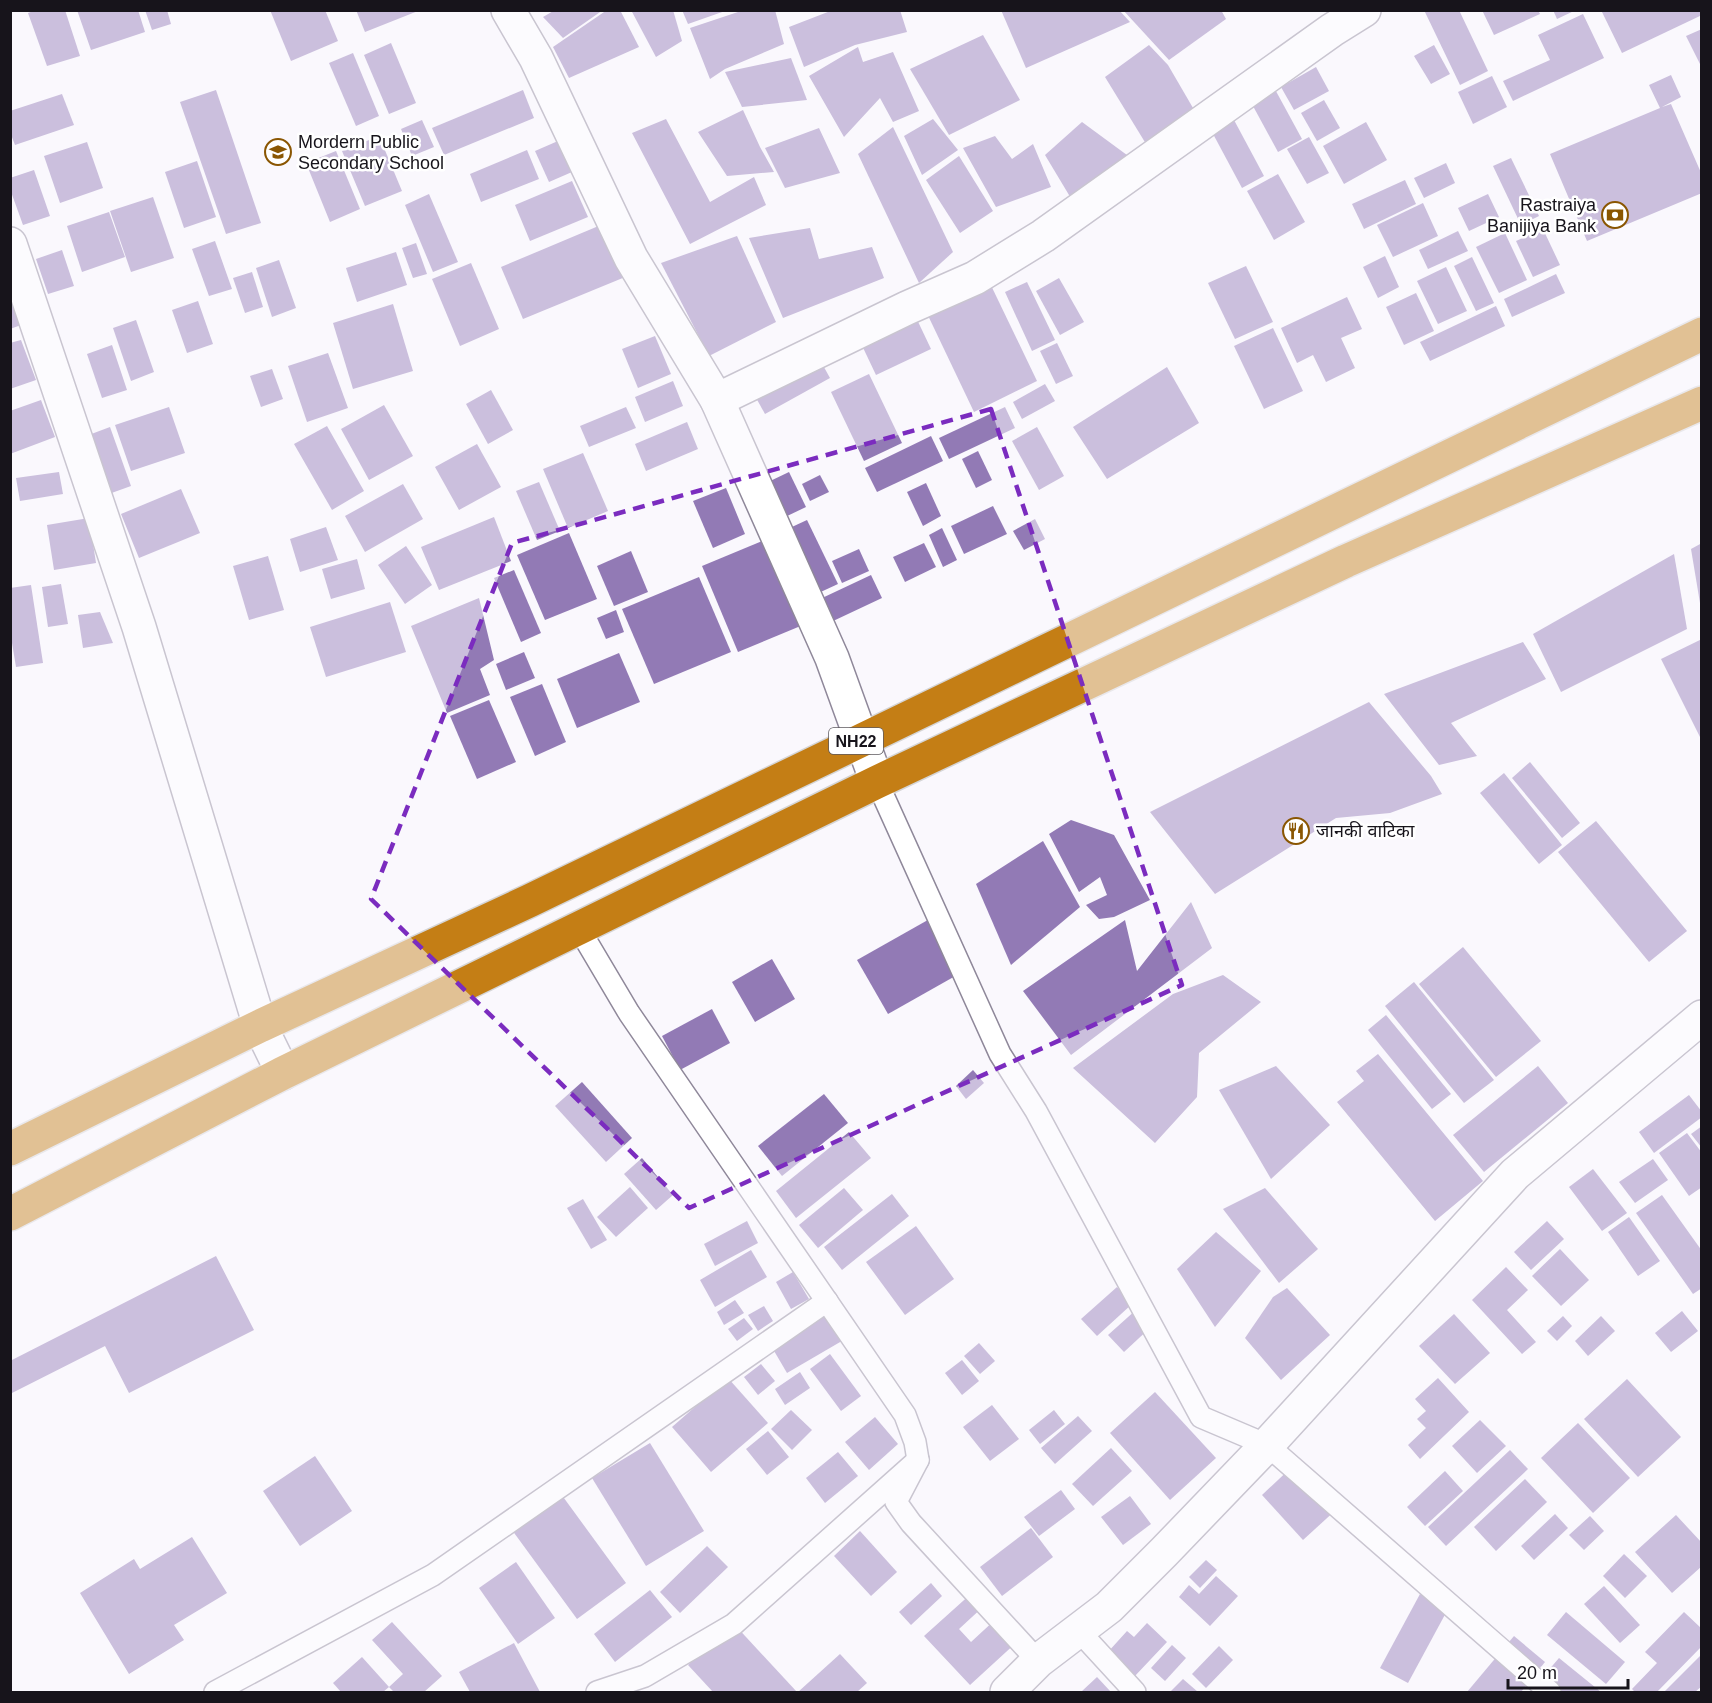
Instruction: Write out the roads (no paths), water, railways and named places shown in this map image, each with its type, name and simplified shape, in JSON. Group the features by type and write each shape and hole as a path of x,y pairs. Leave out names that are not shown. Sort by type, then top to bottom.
{"highway":[{"name":"NH22","path":"10,1149 260,1026 529,901 1701,334"},
{"name":"NH22","path":"10,1214 283,1073 877,782 1346,561 1701,403"}],"street":[{"path":"508,10 536,58 570,125 631,258 717,400 832,658 877,782"},
{"path":"717,400 907,308 975,278 1043,236 1332,30 1364,10"},
{"path":"10,244 139,627 260,1026 283,1073"},
{"path":"1007,1692 1038,1661 1109,1607 1267,1445 1515,1174 1701,1017"}],"lane":[{"path":"877,782 1000,1054 1036,1111 1202,1417 1267,1445 1550,1692"},
{"path":"578,927 629,1013 905,1415 915,1442 918,1460 896,1502 911,1523 1038,1661"},
{"path":"215,1692 357,1618 433,1575 827,1300"},
{"path":"597,1692 645,1676 734,1624 918,1460"},
{"path":"1078,1630 1135,1692"}],"place":[{"name":"Mordern Public Secondary School","path":"278,152"},
{"name":"Rastraiya Banijiya Bank","path":"1615,215"},
{"name":"जानकी वाटिका","path":"1296,831"}]}
